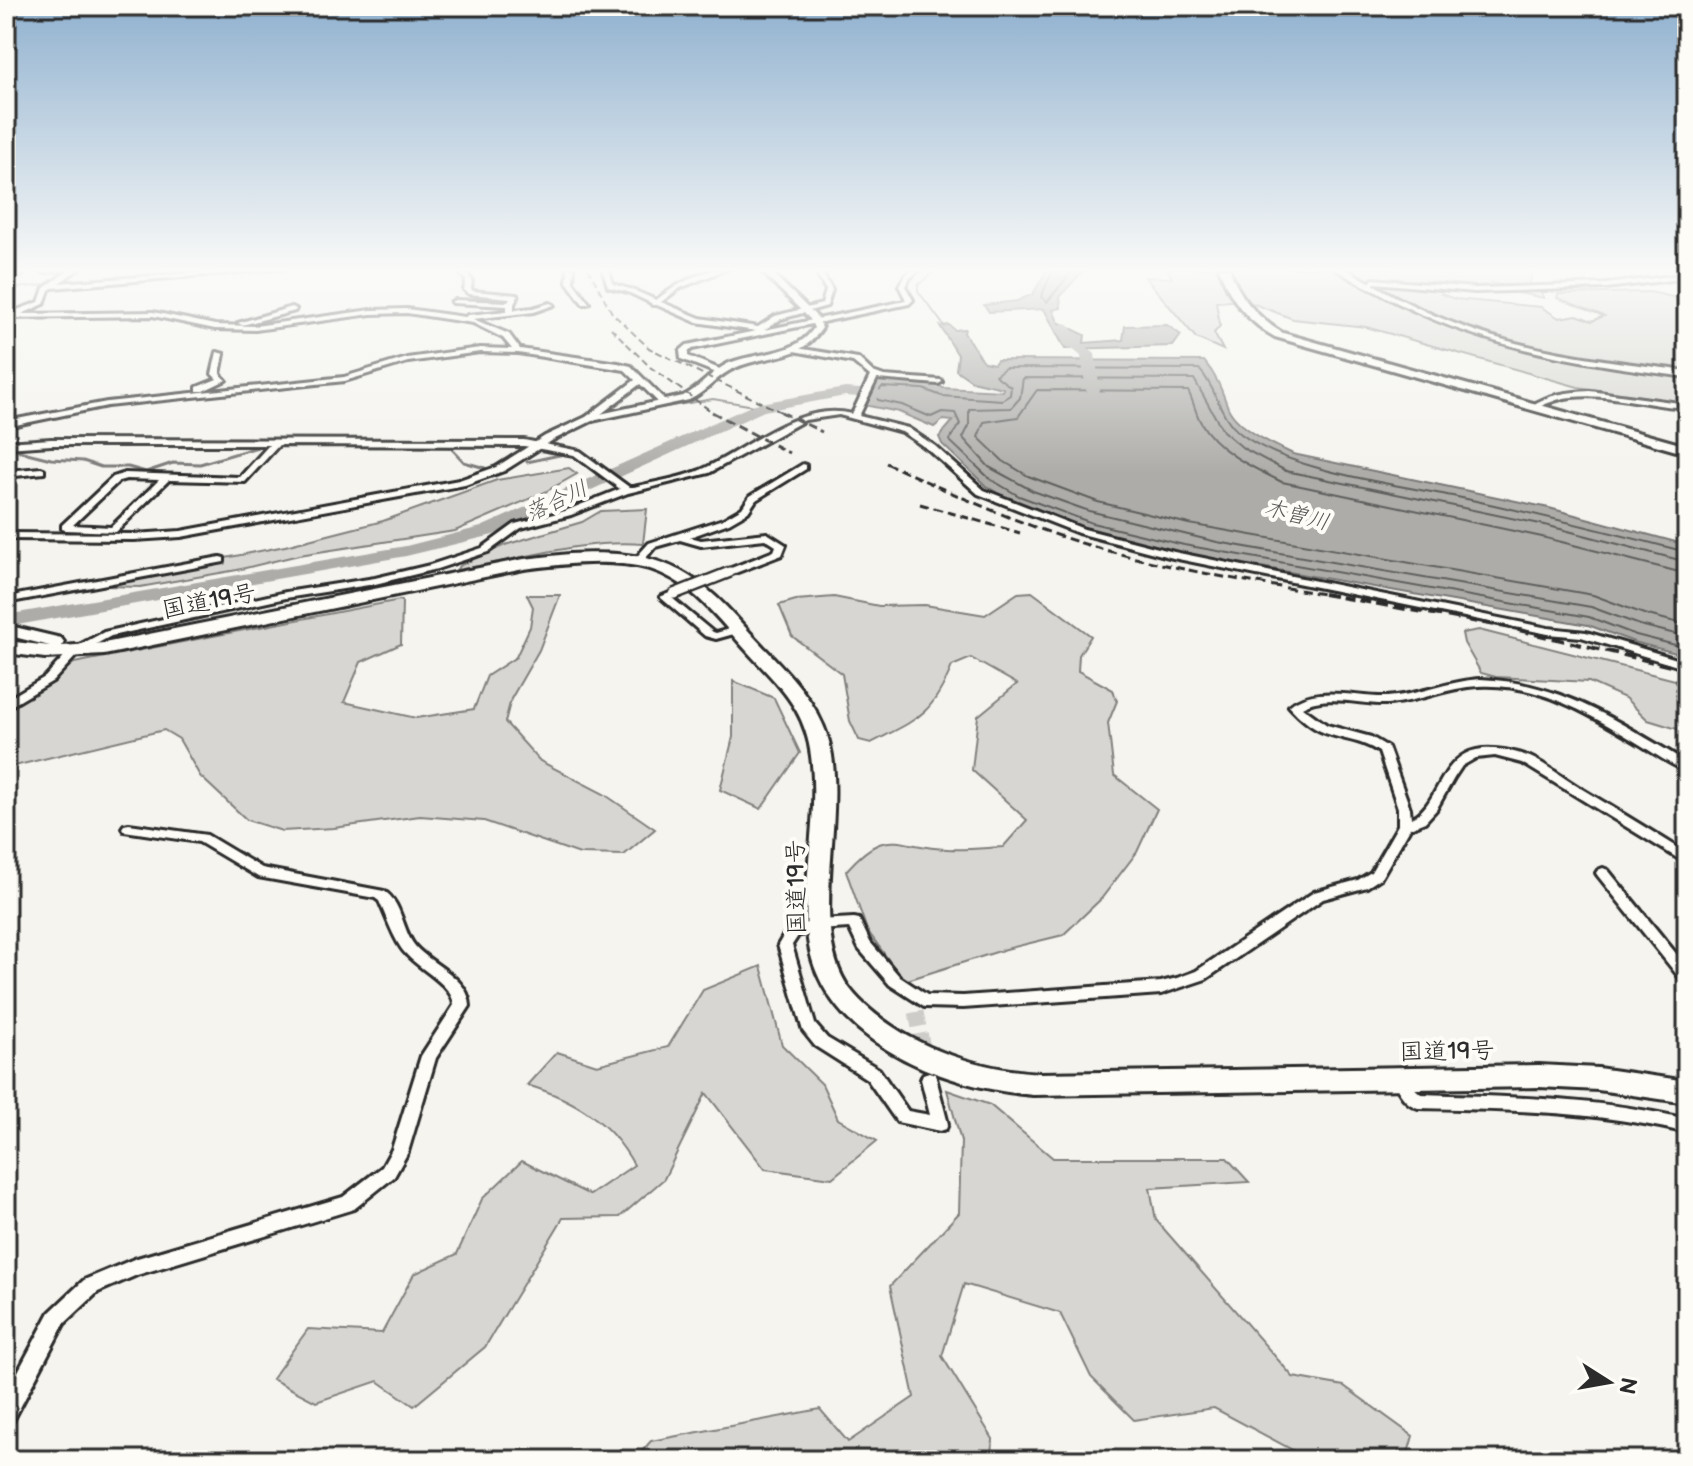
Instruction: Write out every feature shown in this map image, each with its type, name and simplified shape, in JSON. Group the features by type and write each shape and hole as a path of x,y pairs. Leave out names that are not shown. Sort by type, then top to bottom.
{"highway":[{"name":"国道19号","path":"10,637 30,652 74,652 524,564 578,557 637,562 679,575 699,589 783,678 802,704 816,731 823,771 818,925 832,980 860,1016 935,1060 978,1074 1023,1083 1086,1085 1539,1076 1598,1079 1687,1092"},
{"name":"国道19号","path":"10,637 63,643 119,644"}],"main road":[{"path":"1284,336 1687,450"}],"street":[{"path":"506,336 518,351"},
{"path":"719,372 684,357 684,351 741,336"},
{"path":"589,419 664,403 703,390 719,372 794,349 814,336"},
{"path":"1486,336 1515,346 1599,362 1687,374"},
{"path":"794,349 855,360 874,376 938,382"},
{"path":"6,424 107,404 345,379 413,359 480,350 518,351 618,365 628,368 664,403"},
{"path":"183,397 222,380 216,374 220,354"},
{"path":"857,412 874,376"},
{"path":"6,536 134,537 209,531 461,483 500,469 537,445 589,419 641,379"},
{"path":"1535,406 1547,399 1594,394 1687,406"},
{"path":"6,705 49,679 74,652 127,627 166,622 433,567 485,550 518,526 568,513 624,488 643,489 706,471 803,418 857,412 905,430 932,448 981,492 1081,531 1173,555 1536,629 1582,634 1687,666"},
{"path":"6,445 51,442 537,445 577,453 624,488"},
{"path":"166,478 113,530 65,527 116,479 125,476 242,480 276,443"},
{"path":"637,562 652,545 726,521 745,510 753,498 803,467"},
{"path":"6,474 41,471"},
{"path":"680,537 701,543 767,536 781,545 778,553 665,597 709,634 716,636 737,630"},
{"path":"750,574 764,559"},
{"path":"6,600 220,560"},
{"path":"929,1079 940,1124 903,1117 873,1074 821,1042 808,1027 785,945 793,932 818,925 854,923 864,945 920,1006 1161,988 1201,975 1319,895 1362,884 1376,875 1405,825 1404,808 1384,750 1361,738 1330,731 1295,706 1309,699 1391,700 1478,682 1508,683 1538,690 1577,706 1687,767"},
{"path":"1405,825 1415,824 1426,813 1454,767 1465,757 1487,751 1502,752 1526,760 1687,859"},
{"path":"6,1414 57,1318 91,1286 134,1267 348,1203 388,1172 400,1152 429,1056 462,1006 462,998 449,982 409,949 385,898 379,894 258,872 202,838 129,828"},
{"path":"1603,873 1687,977"},
{"path":"1399,1077 1407,1092 1418,1101 1605,1110 1687,1126"}],"shaded area":[{"path":"1216,336 1223,350 1196,338"},
{"path":"1399,336 1687,336 1687,406 1578,387"},
{"path":"569,468 577,474 543,493 455,531 299,555 237,570 140,587 106,586 122,579 285,546 383,521 497,480"},
{"path":"647,509 643,544 573,547 456,570 505,545 582,522 601,511"},
{"path":"1032,592 1091,636 1079,655 1078,671 1113,690 1117,701 1108,723 1114,775 1157,809 1137,852 1101,899 1063,935 904,981 867,930 846,871 860,856 883,843 954,849 1003,847 1027,820 972,770 978,716 1017,684 971,658 952,666 930,706 912,721 871,743 859,740 850,721 842,674 792,636 779,605 796,600 834,597 879,606 925,605 985,615 1018,593"},
{"path":"527,595 560,595 539,650 511,699 505,722 540,761 604,794 655,829 624,855 580,854 484,821 420,816 334,828 282,831 247,820 200,776 179,739 164,730 6,768 6,708 30,697 74,663 400,600 401,644 361,662 344,702 416,718 474,709 487,676 516,657 530,627 533,607"},
{"path":"1479,630 1687,683 1687,732 1648,720 1625,698 1589,682 1496,677 1481,673 1464,643 1462,633"},
{"path":"733,681 774,698 800,753 761,809 720,790 733,737"},
{"path":"761,966 782,1045 822,1084 838,1119 877,1141 832,1178 765,1169 706,1093 664,1179 620,1217 563,1218 485,1347 414,1406 378,1381 316,1402 272,1379 308,1329 382,1333 414,1274 457,1254 482,1199 522,1161 590,1195 634,1165 614,1136 589,1114 560,1097 527,1085 557,1052 597,1065 668,1047 703,990"},
{"path":"947,1090 990,1105 1053,1158 1227,1158 1249,1182 1150,1188 1156,1220 1293,1377 1344,1386 1413,1436 1406,1460 1311,1460 1214,1408 1134,1420 1091,1377 1060,1313 964,1284 942,1356 993,1439 992,1460 634,1460 651,1441 820,1409 848,1442 914,1397 890,1286 959,1213 961,1141"}],"water":[{"path":"946,336 966,336 984,362 994,364 997,360 1204,361 1238,421 1293,454 1549,508 1687,545 1687,656 1634,642 1588,625 1182,553 1090,531 1016,504 986,486 942,444 939,437 953,421 943,420 934,427 899,412 864,405 876,378 935,383 943,388 1003,391 1003,388 972,381 956,370 958,355"},
{"path":"1058,336 1085,336 1084,343 1123,340 1124,336 1180,336 1173,346 1065,349"}],"waterway":[{"name":"木曽川","path":"1068,336 1088,354 1093,390"},
{"name":"落合川","path":"6,621 406,551 487,531 760,407 845,392 891,395"},
{"path":"636,412 713,399 760,407"},
{"path":"279,445 450,447 464,462 485,468"},
{"path":"19,451 51,459 83,461 101,467 128,467 146,472 173,463 200,464 258,447"},
{"path":"527,462 564,454"}],"tunnel":[{"path":"916,1012 929,1079"}],"railway":[{"path":"619,336 650,367 713,412"},
{"path":"637,336 649,348 785,414"},
{"path":"713,412 789,453"},
{"path":"781,412 822,432"},
{"path":"886,463 1005,515 1078,542 1174,567 1324,594"},
{"path":"920,504 1020,533"},
{"path":"1324,594 1335,596"},
{"path":"1324,594 1506,627 1687,670"}]}
